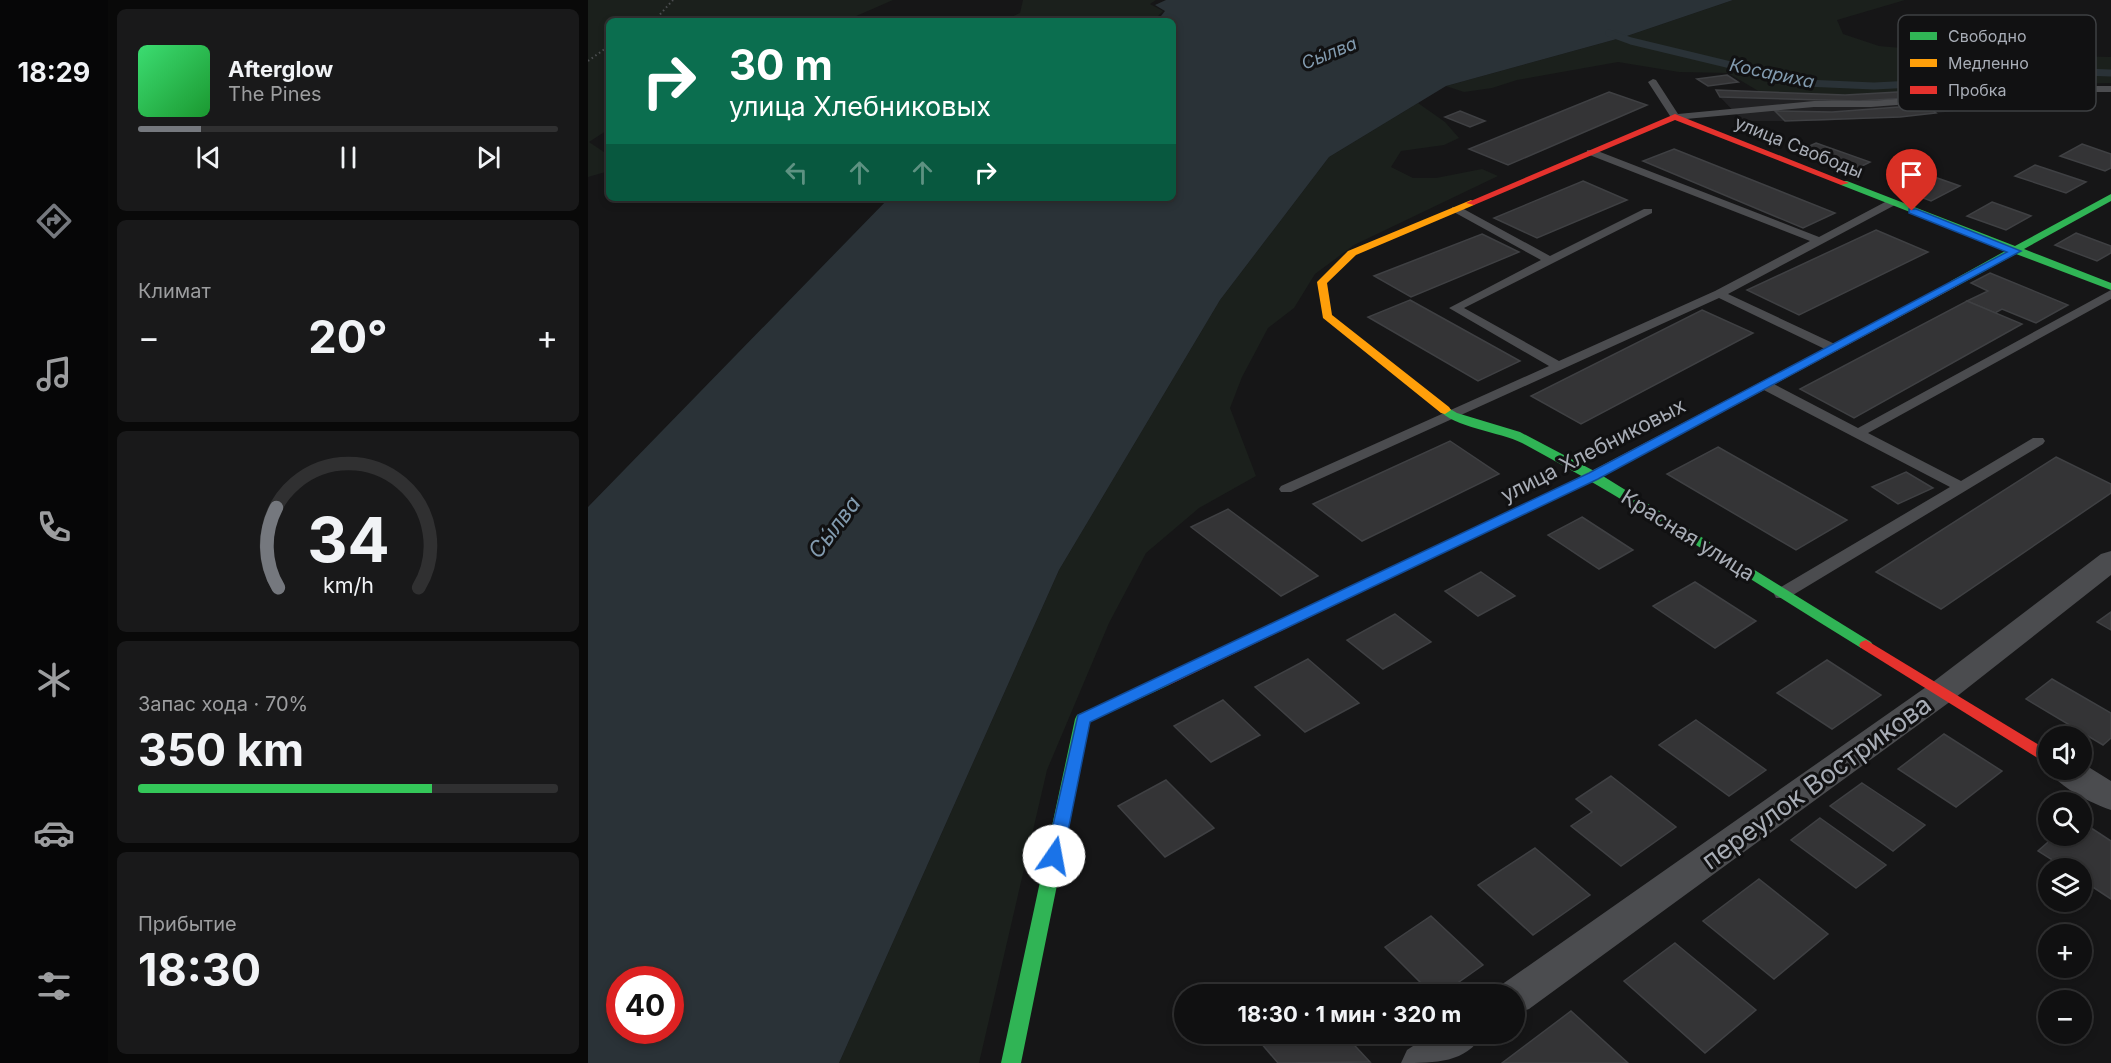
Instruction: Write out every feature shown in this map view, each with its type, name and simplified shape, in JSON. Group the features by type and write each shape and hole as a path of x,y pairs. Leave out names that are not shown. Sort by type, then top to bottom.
{"street":[{"path":"1456,209 1675,117"},
{"name":"улица Свободы","path":"1675,117 2111,287"},
{"name":"улица Хлебниковых","path":"1011,1063 1083,719 1593,476 2015,251 2111,197"},
{"name":"Красная улица","path":"1456,209 1352,253 1322,282 1327,316 1453,416 1516,435 1593,476 2038,752"},
{"name":"переулок Вострикова","path":"1525,990 1940,693 2111,560"},
{"path":"2083,780 2111,797"},
{"path":"1422,1063 1449,1044"}],"lane":[{"path":"1653,82 1675,117 1814,104 1898,102"},
{"path":"1591,152 1819,241"},
{"path":"1286,489 1453,416 1719,294 1892,203"},
{"path":"1456,209 1549,260"},
{"path":"1560,367 1455,308 1648,211"},
{"path":"1719,294 1833,348"},
{"path":"1859,433 2111,294"},
{"path":"1765,385 1961,487"},
{"path":"1782,594 2038,441"}],"path":[{"path":"657,18 673,0"},
{"path":"588,61 606,48"}],"shaded area":[{"path":"588,0 893,0 853,18 606,18 606,131 589,142 606,152 606,172 588,177"},
{"path":"1023,0 1156,0 1150,4 1163,11 1156,18 1009,18 1020,13"},
{"path":"1733,0 1905,0 1837,20 1843,34 1879,46 1898,48 1898,92 1845,95 1760,92 1728,73 1679,72 1618,62 1464,92 1446,86 1624,37"},
{"path":"2096,57 2111,57 2111,83 2096,83"},
{"path":"1716,90 1845,95 1898,93 1898,111 1955,111 1900,117 1819,121 1743,121"},
{"path":"1418,103 1445,122 1459,138 1444,145 1401,151 1391,167 1413,178 1436,178 1482,169 1498,176 1354,245 1315,274 1294,308 1268,328 1242,377 1230,408 1256,476 1199,508 1146,553 1109,623 1047,770 979,1063 839,1063 1059,570 1220,300 1329,157"}],"water":[{"name":"Сы́лва","path":"1166,0 1733,0 1624,37 1446,86 1329,157 1220,300 1059,570 839,1063 588,1063 588,507 886,201 1176,201 1176,18 1159,18 1165,11 1155,5"}],"building":[{"path":"1727,75 1738,82 1708,86 1697,79"},
{"path":"1716,90 1845,95 1898,92 1898,99 1859,101 1720,97"},
{"path":"1609,92 1647,105 1508,165 1469,149"},
{"path":"1898,107 1898,111 1934,111 1936,113 1900,117 1785,121 1775,111 1832,112"},
{"path":"1460,111 1485,121 1470,127 1445,117"},
{"path":"1816,143 1870,162 1850,172 1796,152"},
{"path":"2082,144 2111,154 2111,168 2105,171 2060,156"},
{"path":"1674,149 1835,213 1803,228 1643,161"},
{"path":"2035,165 2086,182 2066,193 2015,176"},
{"path":"1923,173 1960,186 1931,201 1894,187"},
{"path":"1583,181 1627,200 1537,238 1494,218"},
{"path":"1992,202 2031,216 2006,230 1967,216"},
{"path":"1876,230 1928,252 1799,315 1747,290"},
{"path":"2076,233 2111,246 2111,253 2097,261 2055,245"},
{"path":"1482,234 1519,252 1411,297 1374,276"},
{"path":"1990,273 2068,305 2036,323 2002,309 1995,313 1967,301 1988,291 1971,283"},
{"path":"1410,300 1520,361 1478,381 1368,317"},
{"path":"1967,301 2022,324 1854,418 1800,389"},
{"path":"1702,310 1753,333 1581,424 1531,396"},
{"path":"1450,441 1499,474 1362,541 1313,504"},
{"path":"1718,447 1847,520 1796,550 1667,474"},
{"path":"2056,457 2111,484 2111,493 1941,609 1876,572"},
{"path":"1906,472 1933,488 1898,504 1872,487"},
{"path":"1228,509 1318,576 1281,596 1191,527"},
{"path":"1582,517 1633,550 1599,569 1548,535"},
{"path":"1481,572 1515,596 1478,616 1445,591"},
{"path":"1695,582 1756,621 1715,648 1653,606"},
{"path":"2111,612 2111,630 2097,622"},
{"path":"1395,614 1431,642 1383,669 1347,640"},
{"path":"1308,659 1359,703 1305,732 1255,687"},
{"path":"1827,660 1881,695 1832,729 1777,693"},
{"path":"2052,679 2111,713 2111,738 2103,745 2092,738 2092,726 2071,726 2026,699"},
{"path":"1223,700 1260,735 1211,762 1174,726"},
{"path":"1696,720 1766,770 1729,796 1659,745"},
{"path":"1944,734 2002,771 1956,807 1898,769"},
{"path":"1611,776 1676,827 1621,866 1571,826 1592,812 1576,799"},
{"path":"1166,780 1214,828 1165,857 1118,806"},
{"path":"1862,783 1925,825 1893,851 1830,806"},
{"path":"1820,818 1886,865 1856,888 1791,840"},
{"path":"2092,829 2111,841 2111,899 2092,887 2092,858 2049,858 2038,851 2044,846 2092,846"},
{"path":"1535,848 1590,895 1533,935 1478,885"},
{"path":"1759,879 1828,934 1774,979 1703,921"},
{"path":"1431,916 1483,965 1456,984 1422,984 1385,947"},
{"path":"1675,943 1756,1010 1705,1053 1624,981"},
{"path":"1571,1011 1628,1063 1502,1063"},
{"path":"1262,1044 1353,1044 1370,1062 1278,1063"}],"waterway":[{"name":"Косариха","path":"1609,33 1631,41 1805,83 1898,85"},
{"name":"Косариха","path":"2096,72 2111,73"}],"traffic: fast":[{"path":"1844,183 2111,287"},
{"path":"1955,283 2111,197"},
{"path":"1445,410 1453,416 1516,435 1593,476 1866,645"},
{"path":"1011,1063 1083,719 1164,681"}],"traffic: slow":[{"path":"1445,410 1327,316 1322,282 1352,253 1471,203"},
{"path":"1494,523 1593,476 1955,283"}],"traffic: jam":[{"path":"1471,203 1675,117 1844,183"},
{"path":"1164,681 1494,523"},
{"path":"1866,645 2038,752"}],"route":[{"path":"1054,856 1083,719 1593,476 2015,251 1912,211"}]}
